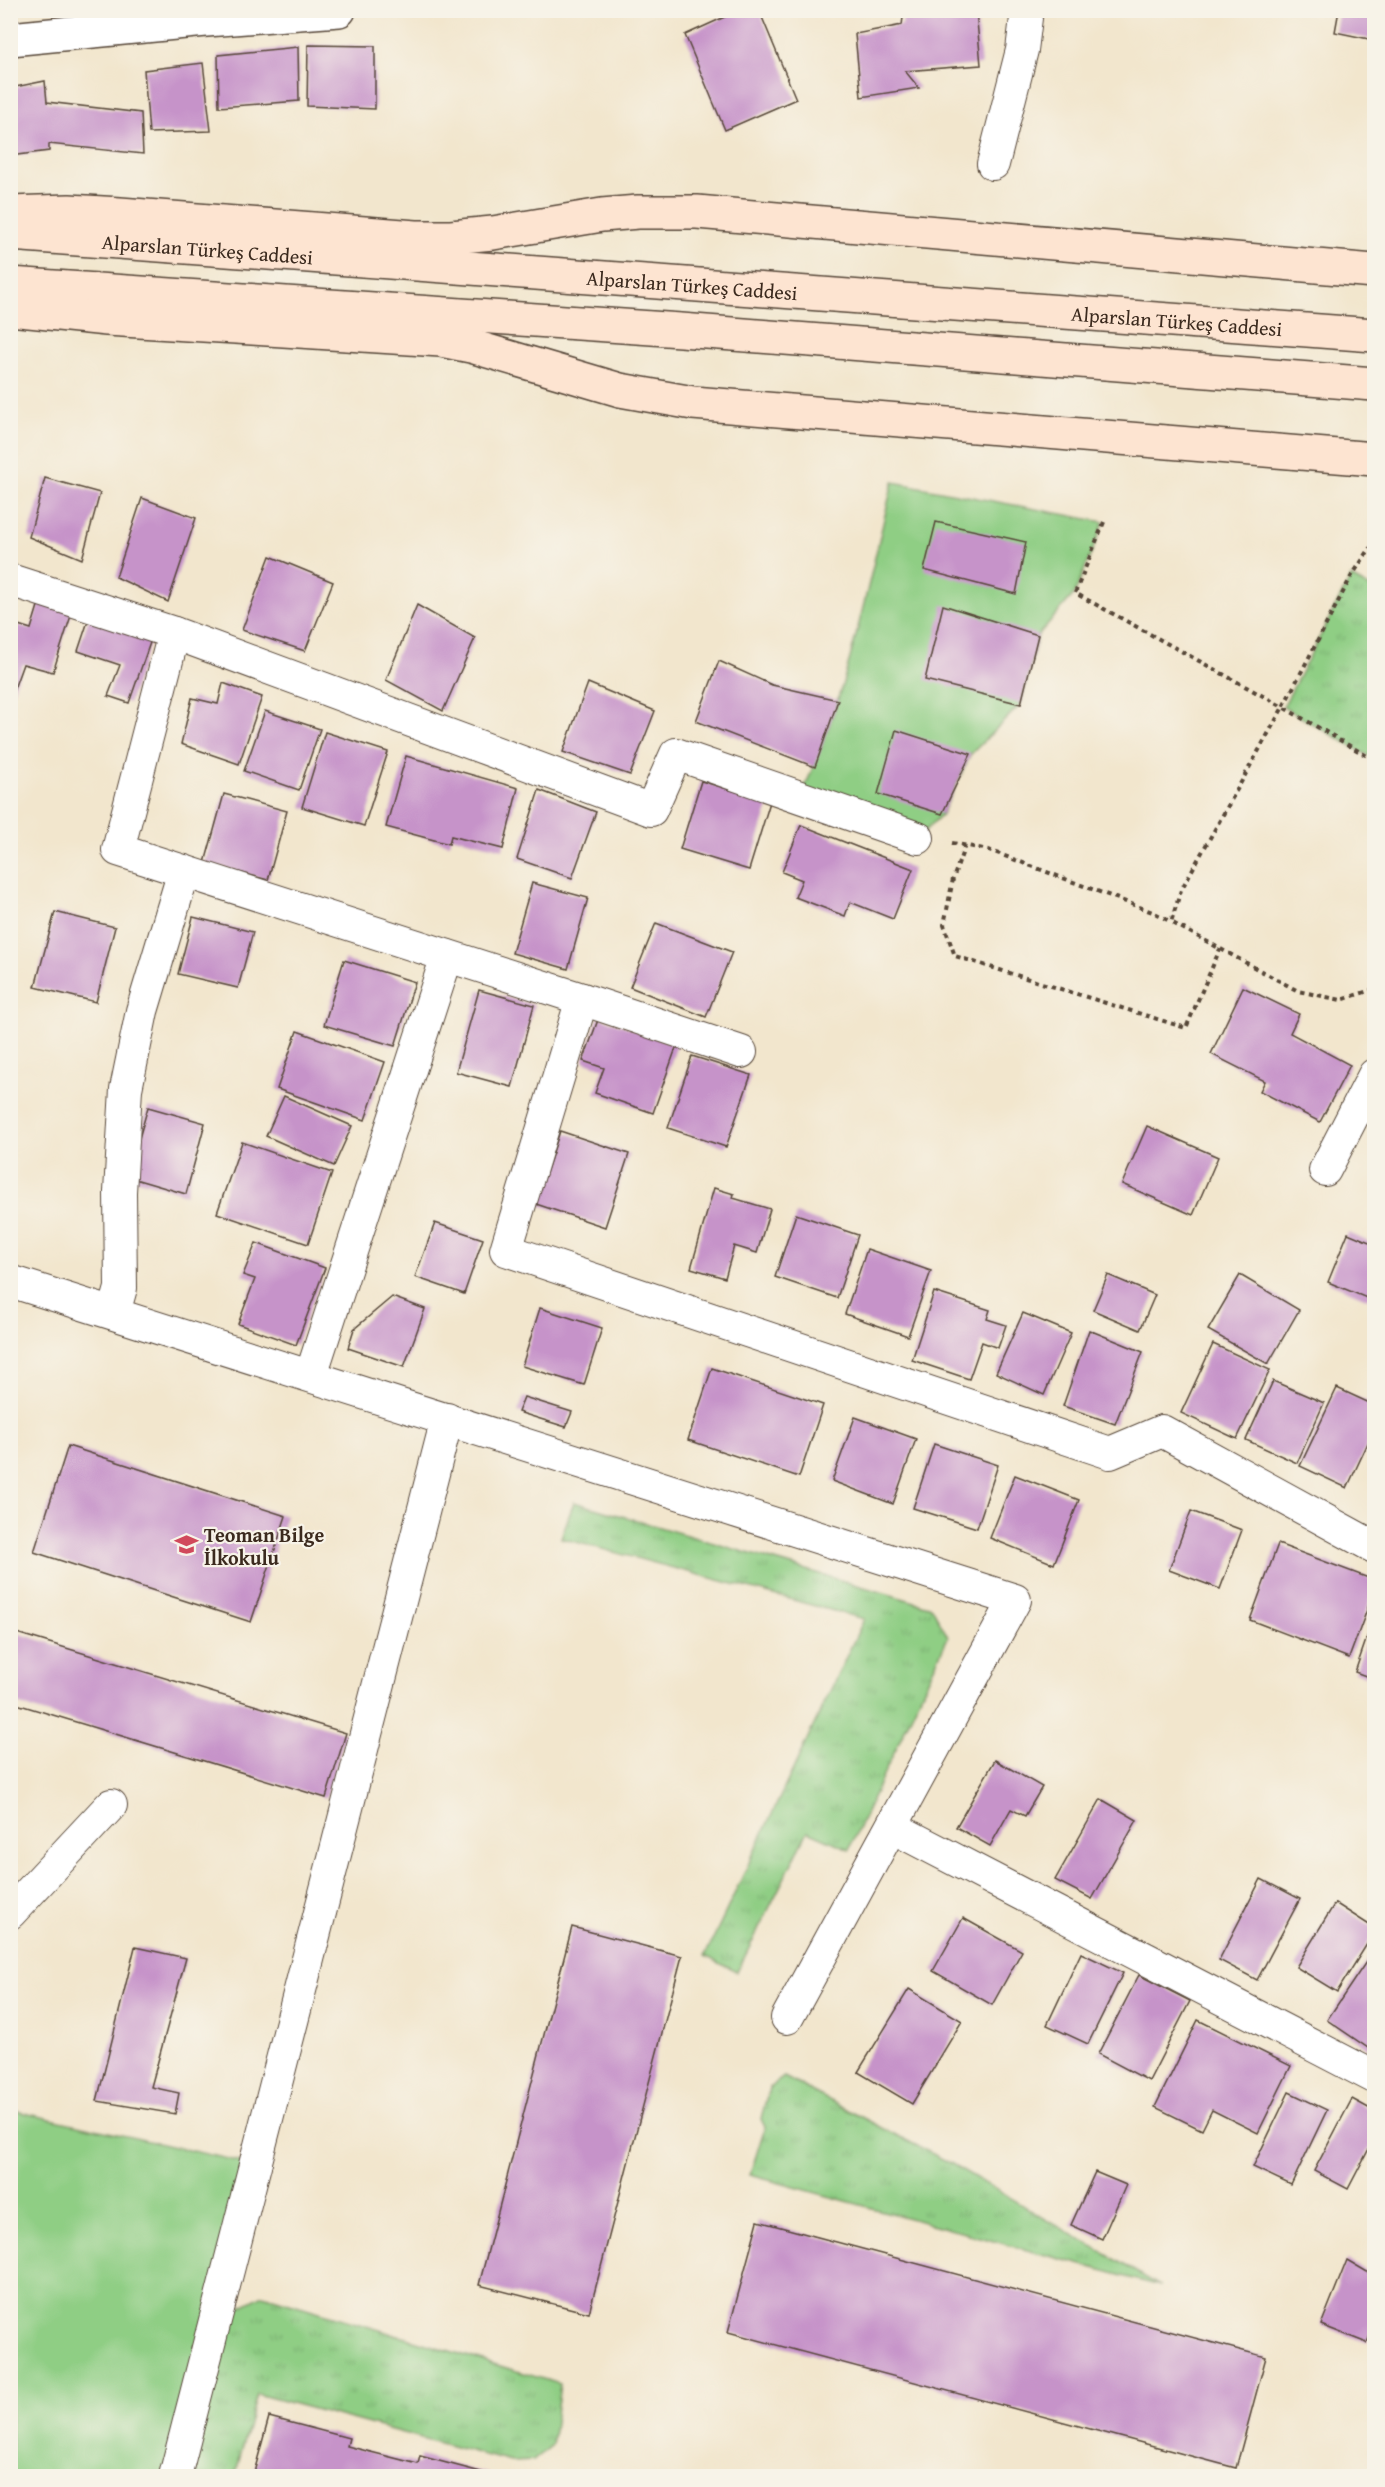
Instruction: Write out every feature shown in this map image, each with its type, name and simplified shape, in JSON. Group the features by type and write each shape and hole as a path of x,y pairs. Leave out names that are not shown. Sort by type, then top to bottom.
{"main road":[{"path":"10,213 109,213 416,237 452,237 493,233 602,215 638,212 697,212 1374,271"},
{"name":"Alparslan Türkeş Caddesi","path":"10,234 1374,335"},
{"path":"10,284 669,329 1374,384"},
{"path":"10,309 107,319 441,340 471,346 620,390 693,403 1374,459"}],"street":[{"path":"10,39 207,15 339,10"},
{"path":"993,164 1022,50 1028,10"},
{"path":"10,580 174,633 651,810 676,754 918,838"},
{"path":"174,633 117,850 741,1052"},
{"path":"114,1313 121,1288 120,1192 126,1089 142,1011 184,871"},
{"path":"311,1375 447,956"},
{"path":"582,999 506,1250 1110,1453 1162,1431 1374,1546"},
{"path":"1325,1170 1374,1075"},
{"path":"10,1281 1016,1600 787,2018"},
{"path":"175,2476 447,1419"},
{"path":"10,1913 111,1805"},
{"path":"892,1827 1374,2077"}],"path":[{"path":"1104,522 1075,592 1374,760"},
{"path":"1171,922 1181,890 1283,707 1351,577 1371,547"},
{"path":"918,838 989,850 1155,913 1298,991 1341,1000 1374,989"},
{"path":"965,845 952,879 944,925 955,956 1186,1028 1220,949"}],"green space":[{"path":"893,482 1104,522 1075,593 1038,635 1021,704 971,754 942,814 918,838 800,797 831,721 843,682 865,602"},
{"path":"1351,577 1374,590 1374,759 1283,707"},
{"path":"574,1502 932,1607 948,1637 849,1849 808,1831 737,1972 705,1956 864,1619 561,1538"},
{"path":"784,2077 952,2164 1160,2286 750,2175 765,2127 761,2119 769,2088"},
{"path":"11,2110 255,2165 176,2476 11,2476"},
{"path":"263,2295 560,2384 552,2445 533,2461 511,2462 257,2394 235,2476 176,2476 215,2320"}],"building":[{"path":"740,10 759,10 796,99 725,130 685,35"},
{"path":"904,10 976,10 981,65 905,71 919,88 861,97 855,34 902,25"},
{"path":"1339,10 1374,10 1374,40 1335,32"},
{"path":"308,45 375,46 375,109 307,106"},
{"path":"298,47 299,101 219,107 218,55"},
{"path":"203,63 211,131 149,133 144,70"},
{"path":"45,81 47,102 141,113 143,154 49,144 49,151 10,156 10,88"},
{"path":"45,478 100,493 82,559 29,537"},
{"path":"142,498 196,518 168,602 116,577"},
{"path":"936,522 1026,542 1016,594 924,570"},
{"path":"270,556 333,582 305,651 242,630"},
{"path":"42,593 75,603 53,672 23,664 11,697 10,628 12,623 31,629"},
{"path":"417,605 475,638 443,711 386,680"},
{"path":"943,605 1038,635 1021,704 925,680"},
{"path":"91,612 153,634 129,703 108,696 120,665 78,651"},
{"path":"719,661 772,685 838,700 815,767 696,721"},
{"path":"223,683 262,697 239,764 181,744 192,698 218,704"},
{"path":"588,683 655,711 630,775 563,752"},
{"path":"265,711 320,729 299,790 244,771"},
{"path":"896,730 971,754 942,814 878,794"},
{"path":"325,732 388,752 364,826 302,807"},
{"path":"406,756 518,788 503,849 451,836 449,844 386,827"},
{"path":"701,781 770,802 749,870 680,849"},
{"path":"539,790 596,812 572,878 517,859"},
{"path":"224,794 287,811 268,880 205,863"},
{"path":"801,825 913,869 893,919 850,902 845,916 795,897 802,880 782,872"},
{"path":"532,883 588,898 568,969 512,953"},
{"path":"55,912 115,927 96,1002 35,987"},
{"path":"193,917 253,932 238,988 178,974"},
{"path":"656,923 732,952 706,1017 630,987"},
{"path":"344,960 415,982 395,1046 324,1025"},
{"path":"1243,987 1299,1014 1290,1033 1350,1065 1320,1122 1260,1091 1265,1081 1211,1054"},
{"path":"479,990 534,1005 512,1087 456,1072"},
{"path":"599,1017 677,1045 653,1113 595,1093 604,1068 583,1061"},
{"path":"297,1031 385,1062 365,1120 277,1089"},
{"path":"692,1056 751,1075 726,1147 668,1128"},
{"path":"284,1096 352,1126 334,1166 266,1136"},
{"path":"148,1107 205,1123 186,1194 128,1177"},
{"path":"1147,1126 1218,1157 1193,1215 1122,1184"},
{"path":"560,1131 629,1154 605,1227 536,1204"},
{"path":"242,1142 332,1173 308,1244 217,1213"},
{"path":"714,1188 734,1194 733,1198 770,1209 757,1253 734,1246 725,1278 691,1268"},
{"path":"796,1214 858,1235 837,1298 775,1277"},
{"path":"435,1223 483,1239 464,1294 415,1277"},
{"path":"1348,1233 1374,1244 1374,1301 1328,1282"},
{"path":"256,1243 325,1268 296,1345 238,1324 255,1279 243,1275"},
{"path":"867,1249 931,1271 908,1336 845,1314"},
{"path":"1108,1275 1155,1295 1140,1330 1093,1310"},
{"path":"1240,1275 1299,1310 1268,1364 1208,1330"},
{"path":"934,1292 990,1310 987,1319 1006,1325 998,1348 982,1342 969,1379 912,1360"},
{"path":"392,1297 425,1309 404,1367 348,1348 354,1329"},
{"path":"540,1308 602,1328 584,1385 522,1366"},
{"path":"1023,1313 1071,1333 1044,1395 996,1373"},
{"path":"1089,1330 1143,1352 1115,1424 1063,1406"},
{"path":"1213,1344 1270,1370 1237,1439 1181,1413"},
{"path":"712,1368 823,1405 799,1477 688,1440"},
{"path":"1273,1381 1324,1403 1297,1463 1246,1440"},
{"path":"1337,1388 1374,1405 1374,1430 1347,1488 1300,1466"},
{"path":"524,1397 572,1412 566,1427 518,1412"},
{"path":"855,1417 916,1439 893,1504 832,1481"},
{"path":"934,1444 998,1465 977,1528 913,1508"},
{"path":"68,1446 286,1516 251,1622 34,1552"},
{"path":"1015,1475 1079,1500 1054,1564 990,1538"},
{"path":"1191,1511 1242,1530 1220,1589 1169,1570"},
{"path":"1278,1544 1374,1580 1374,1591 1349,1658 1250,1620"},
{"path":"1374,1617 1374,1679 1355,1672"},
{"path":"10,1631 346,1733 326,1798 10,1702"},
{"path":"995,1760 1042,1787 1025,1816 1011,1809 990,1846 956,1827"},
{"path":"1101,1799 1137,1820 1092,1899 1055,1880"},
{"path":"1261,1879 1300,1899 1257,1980 1219,1960"},
{"path":"1335,1903 1374,1928 1374,1933 1337,1992 1296,1967"},
{"path":"963,1918 1022,1951 992,2005 933,1971"},
{"path":"572,1927 682,1956 589,2313 479,2285"},
{"path":"135,1947 186,1958 151,2087 179,2093 175,2114 97,2101"},
{"path":"1374,1950 1374,2052 1327,2020"},
{"path":"1081,1953 1123,1973 1088,2044 1047,2025"},
{"path":"1139,1975 1190,2001 1149,2081 1098,2054"},
{"path":"909,1989 962,2021 912,2104 858,2072"},
{"path":"1198,2020 1291,2066 1258,2133 1212,2110 1202,2130 1155,2107"},
{"path":"1289,2092 1327,2110 1291,2185 1253,2167"},
{"path":"1352,2099 1374,2111 1374,2139 1348,2189 1314,2171"},
{"path":"1095,2172 1126,2185 1102,2239 1071,2225"},
{"path":"758,2221 1266,2357 1236,2468 728,2332"},
{"path":"1347,2260 1374,2276 1374,2324 1367,2343 1321,2325"},
{"path":"269,2417 349,2438 347,2446 418,2464 420,2456 496,2476 253,2476"}],"place":[{"name":"Teoman Bilge İlkokulu","path":"186,1545"}]}
